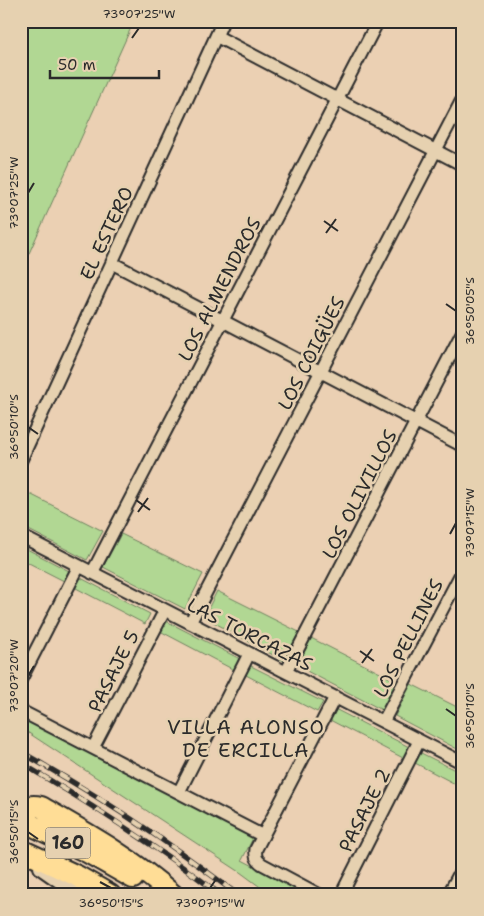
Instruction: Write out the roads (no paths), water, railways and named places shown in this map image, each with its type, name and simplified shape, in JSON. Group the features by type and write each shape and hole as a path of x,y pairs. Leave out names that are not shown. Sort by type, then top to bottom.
{"highway":[{"path":"21,812 29,806 41,807 126,859 173,895"},
{"name":"160","path":"21,820 89,853 160,895"},
{"name":"160","path":"21,851 77,876 110,895"}],"main road":[{"path":"21,851 82,895"}],"street":[{"name":"EL ESTERO","path":"21,460 223,21"},
{"name":"LOS ALMENDROS","path":"92,572 378,21"},
{"path":"216,36 463,165"},
{"name":"LOS COIGÜES","path":"190,623 463,98"},
{"path":"112,263 463,446"},
{"name":"LOS OLIVILLOS","path":"286,672 463,331"},
{"name":"LAS TORCAZAS","path":"21,536 463,763"},
{"path":"21,679 79,566"},
{"name":"LOS PELLINES","path":"383,722 463,570"},
{"name":"PASAJE 5","path":"93,748 164,610"},
{"path":"179,792 249,654"},
{"path":"320,895 258,862 256,849 334,697"},
{"path":"21,711 263,836"},
{"name":"PASAJE 2","path":"341,895 419,741"},
{"path":"448,895 463,867"}],"railway":[{"path":"21,752 127,816 238,895"},
{"path":"21,763 123,826 221,895"}],"district":[{"name":"VILLA ALONSO DE ERCILLA","path":"246,738"}]}
